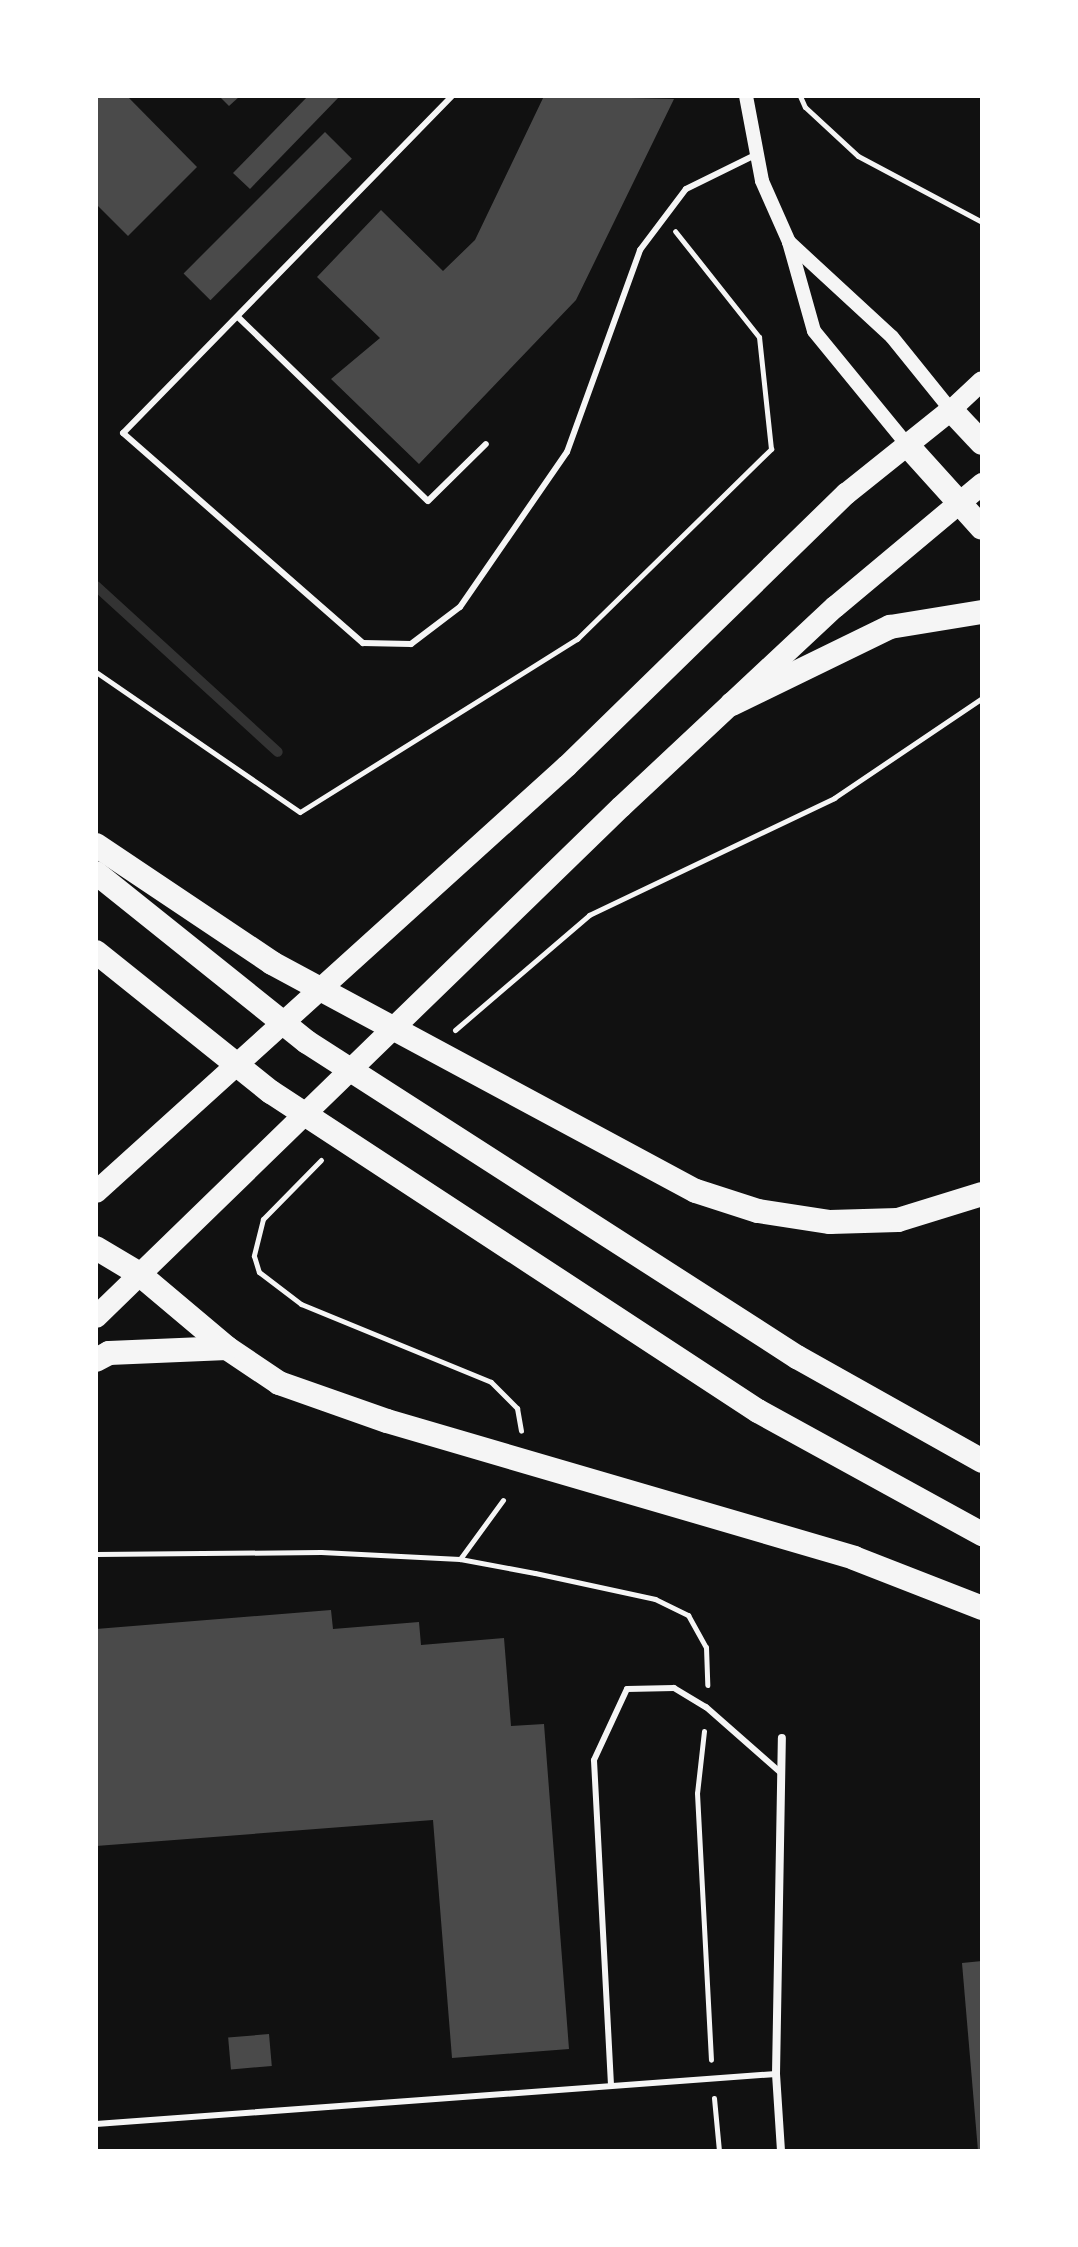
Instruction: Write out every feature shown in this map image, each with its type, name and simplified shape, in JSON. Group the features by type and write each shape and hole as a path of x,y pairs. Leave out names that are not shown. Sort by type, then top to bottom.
{"highway":[{"path":"96,1192 567,766 846,494 951,410 982,443"},
{"path":"908,446 962,501 982,528"},
{"path":"96,1317 193,1220 835,607 982,484"},
{"path":"732,704 890,627 982,612"},
{"path":"96,845 272,963 696,1191 758,1211 830,1222 898,1220 982,1194"},
{"path":"96,873 307,1042 797,1357 982,1461"},
{"path":"96,952 271,1092 758,1411 982,1534"},
{"path":"96,1248 138,1273 227,1348 279,1383 387,1421 854,1558 982,1608"},
{"path":"96,1360 109,1353 227,1348"}],"main road":[{"path":"951,410 982,381"}],"street":[{"path":"746,96 755,155 789,242 814,331 908,446"},
{"path":"789,242 892,337 951,410"},
{"path":"781,2151 776,2074 782,1738"}],"lane":[{"path":"452,96 123,433 363,643 411,644 460,607 567,452 640,250 686,189 755,155"},
{"path":"238,317 428,501 486,444"},
{"path":"611,2085 594,1760 627,1689 674,1688 706,1707 780,1772"},
{"path":"96,2124 776,2074"}],"path":[{"path":"800,96 805,107 858,156 982,222"},
{"path":"96,672 300,812 577,639 771,449 759,337 664,218"},
{"path":"473,1012 589,915 834,798 982,698"},
{"path":"278,1202 263,1219 254,1256 259,1272 277,1290 491,1382 517,1408 521,1436"},
{"path":"460,1559 503,1500"},
{"path":"96,1554 321,1552 460,1559 655,1599 688,1615 706,1647 706,1707 697,1793 712,2078 719,2151"}],"building":[{"path":"96,96 127,96 197,167 128,236 96,204"},
{"path":"219,96 240,96 229,106"},
{"path":"308,96 340,96 250,189 233,173"},
{"path":"544,96 674,99 576,300 419,464 331,379 380,338 317,277 381,210 443,271 475,240"},
{"path":"325,132 352,159 210,300 184,273"},
{"path":"331,1610 333,1629 419,1622 421,1645 504,1638 511,1726 544,1724 569,2049 452,2058 433,1820 96,1846 96,1629"},
{"path":"982,1961 982,2151 978,2151 962,1963"},
{"path":"269,2034 272,2066 231,2069 228,2038"}],"waterway":[{"path":"96,586 278,752"}]}
